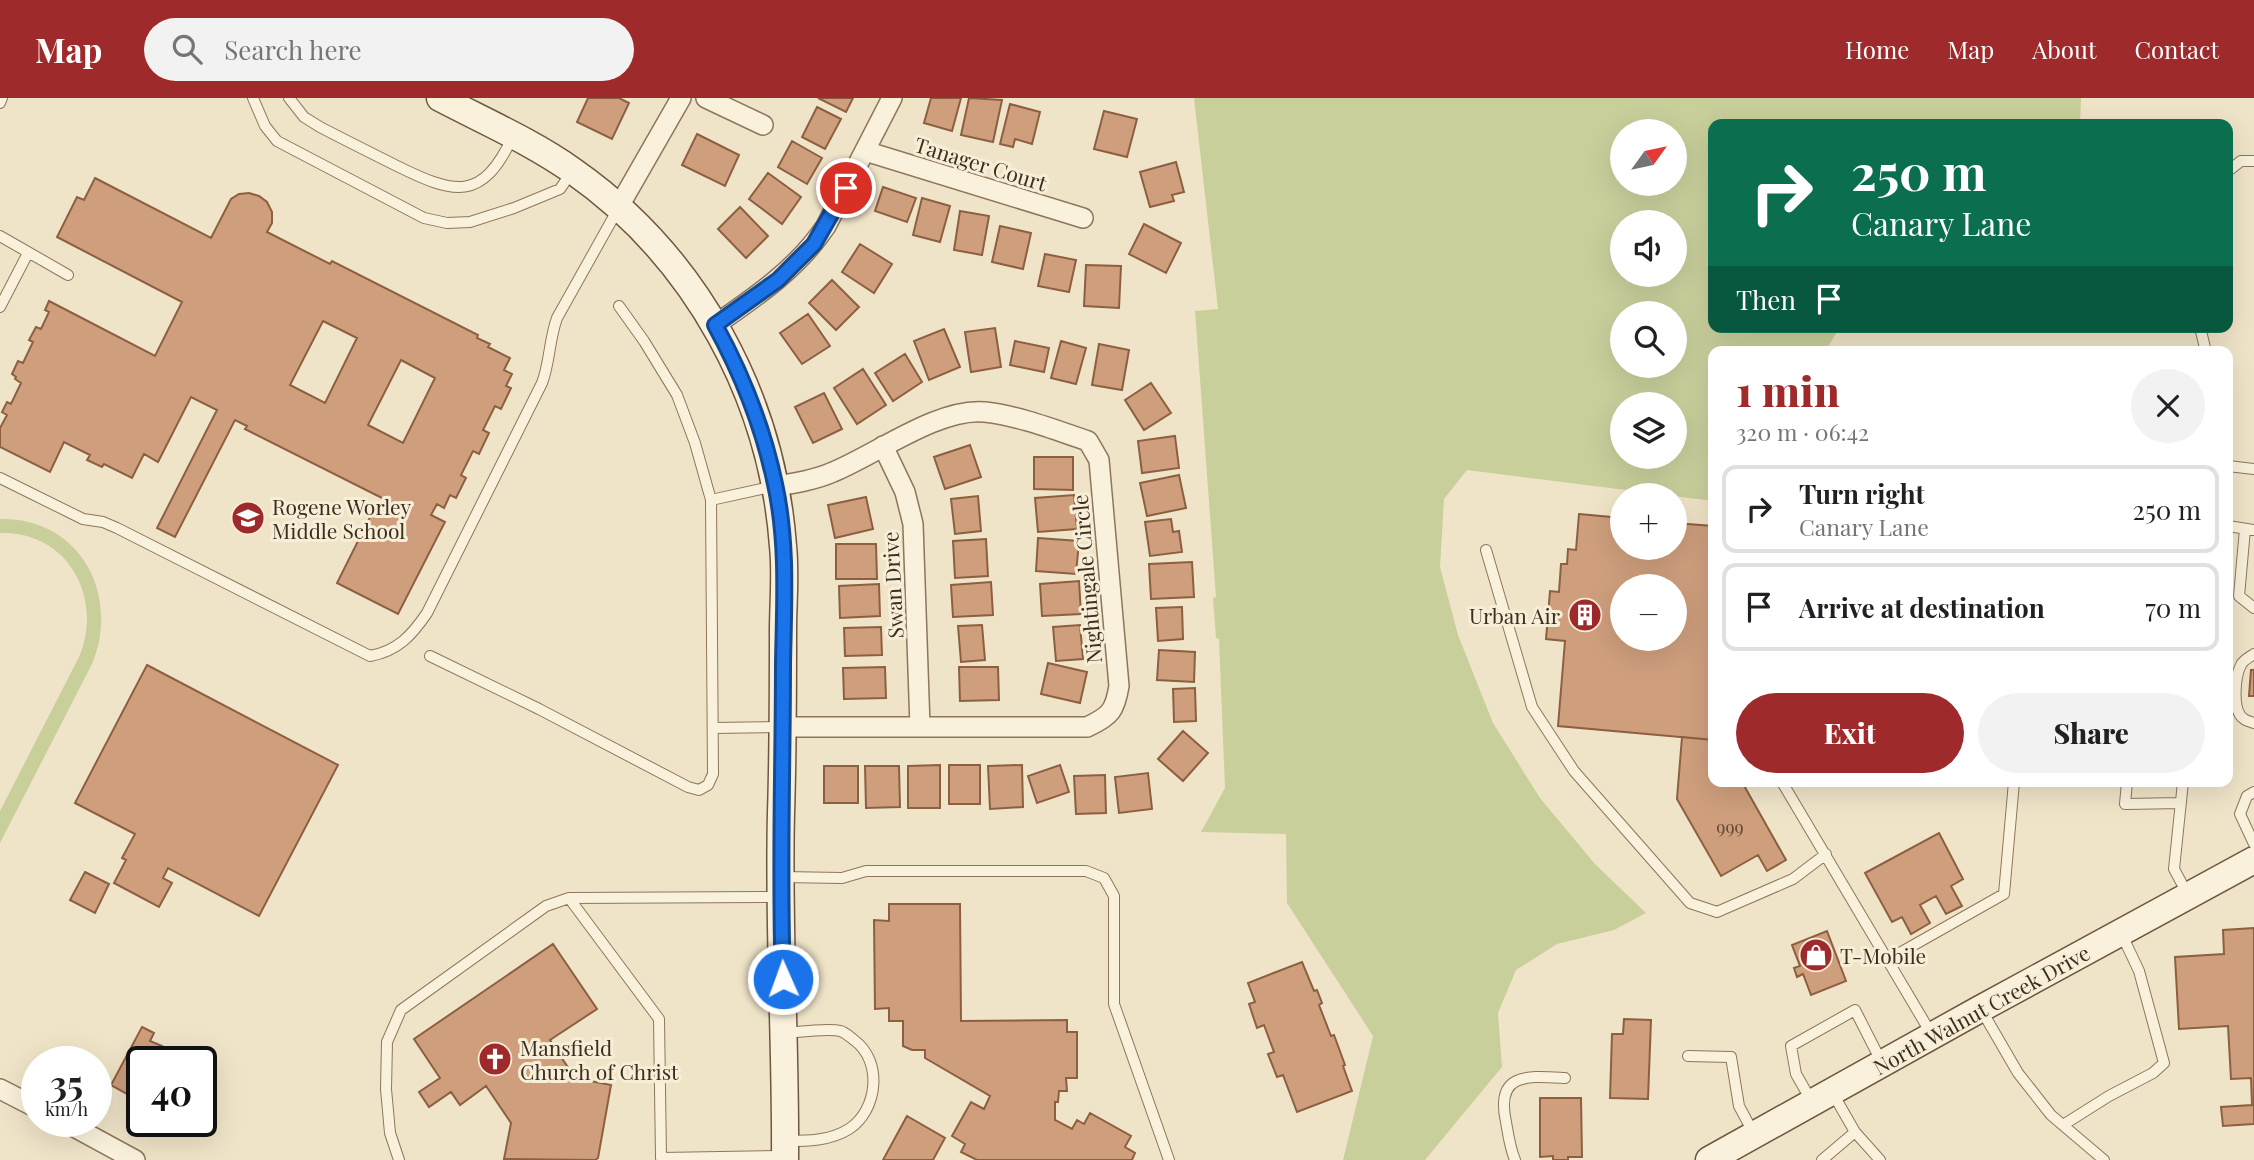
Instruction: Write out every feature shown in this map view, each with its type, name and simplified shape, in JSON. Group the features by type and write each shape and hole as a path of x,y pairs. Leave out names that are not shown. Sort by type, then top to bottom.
{"street":[{"path":"440,98 573,171 657,245 688,283 715,325 737,365 761,426 776,486 784,547 780,887 785,1033 785,1152"},
{"path":"618,208 681,98"},
{"path":"706,98 762,125"},
{"path":"715,325 778,280 814,244 826,226 892,98"},
{"name":"Tanager Court","path":"865,151 1083,218"},
{"name":"Nightingale Circle","path":"776,486 832,472 941,420 963,414 984,412 1031,422 1088,441 1099,460 1119,686 1115,707 1102,720 1087,727 783,727"},
{"name":"Swan Drive","path":"883,446 905,492 913,524 920,727"},
{"name":"North Walnut Creek Drive","path":"1709,1160 2254,860"},
{"path":"0,1089 21,1100"},
{"path":"93,1137 135,1160"}],"lane":[{"path":"253,98 265,126 277,141 424,218 447,223 470,222 560,189 573,171"},
{"path":"289,98 304,117 320,127 443,187 467,186 493,172 513,136"},
{"path":"2233,167 2241,161 2254,161"},
{"path":"0,478 83,519 103,522 117,528 370,656 386,653 413,635 427,612 547,370 550,337 556,318 618,208"},
{"path":"0,236 68,275"},
{"path":"0,307 28,253"},
{"path":"430,656 688,787 699,790 708,785 713,774 711,500 695,443 677,396 619,306"},
{"path":"2233,467 2254,469"},
{"path":"711,500 776,486"},
{"path":"2250,530 2239,596 2254,608"},
{"path":"1486,550 1531,707 1574,771 1690,903 1717,912 1793,879 1826,855"},
{"path":"2254,654 2241,664 2236,705 2244,719 2254,723"},
{"path":"713,728 783,727"},
{"path":"1786,787 1933,1035"},
{"path":"1889,959 2004,894 2014,787"},
{"path":"2127,787 2125,804 2181,803"},
{"path":"2183,787 2174,869 2188,895"},
{"path":"2254,792 2247,796 2239,814 2254,844"},
{"path":"399,1160 390,1133 386,1089 387,1042 401,1010 546,906 569,898 780,887 842,878 866,871 1086,871 1104,878 1114,896 1114,1004 1169,1160"},
{"path":"569,898 659,1019 660,1158 785,1152 836,1136 852,1127 865,1111 872,1094 875,1075 870,1058 858,1043 841,1031 785,1033"},
{"path":"2063,1125 2153,1073 2164,1063 2139,971 2121,932"},
{"path":"1980,1009 2018,1073 2051,1115 2104,1160"},
{"path":"1880,1160 1822,1097 1796,1074 1791,1046 1855,1010 1882,1063"},
{"path":"1688,1056 1731,1057 1738,1105 1754,1135"},
{"path":"1516,1160 1502,1102 1506,1089 1529,1077 1565,1078"},
{"path":"1822,1160 1855,1132"}],"green space":[{"path":"1194,98 2081,98 2080,119 1708,119 1708,333 1836,333 1829,346 1708,346 1708,500 1687,498 1687,483 1610,483 1610,488 1467,470 1444,499 1440,567 1458,635 1493,723 1540,798 1595,864 1646,913 1614,930 1557,944 1516,970 1498,1013 1502,1067 1425,1160 1343,1160 1373,1036 1287,903 1286,834 1201,832 1225,788 1219,639 1216,638 1213,598 1216,597 1195,311 1218,309"},
{"path":"0,519 28,522 52,531 72,546 87,565 97,587 101,612 100,638 92,664 0,843 0,811 79,657 86,635 87,612 83,591 74,572 61,556 45,543 24,535 0,533"}],"building":[{"path":"588,98 619,98 629,103 612,139 577,122"},
{"path":"818,98 853,98 846,112"},
{"path":"931,98 961,98 952,131 924,123"},
{"path":"969,98 1002,100 993,142 961,135"},
{"path":"1010,104 1040,112 1032,144 1015,139 1013,147 1000,144"},
{"path":"817,107 841,119 825,149 802,137"},
{"path":"1104,111 1137,119 1127,157 1094,149"},
{"path":"697,134 739,155 725,186 682,165"},
{"path":"792,141 822,158 807,184 778,167"},
{"path":"1176,162 1184,192 1172,195 1174,201 1150,207 1140,172"},
{"path":"768,173 801,197 782,224 749,199"},
{"path":"95,178 211,238 231,199 239,194 259,196 267,202 272,212 272,223 267,232 330,264 332,261 478,335 477,338 490,344 488,347 510,358 504,370 512,374 506,386 511,388 501,409 495,406 483,430 489,433 479,454 473,451 461,475 466,478 456,498 450,495 444,508 437,504 431,515 445,522 398,614 337,583 373,511 385,517 392,503 245,429 247,426 235,420 175,537 157,528 217,410 191,397 158,462 144,454 132,478 104,464 102,467 87,460 90,455 64,442 50,472 0,447 0,428 7,415 2,412 7,402 11,404 21,383 12,374 18,361 23,363 33,342 29,340 36,327 41,329 49,312 45,310 49,301 155,356 182,302 57,237 77,197 84,200","holes":["323,321 357,338 325,403 290,385","401,360 435,378 403,443 368,425"]},
{"path":"883,187 916,198 907,222 875,211"},
{"path":"922,198 950,206 940,242 913,235"},
{"path":"740,207 768,236 746,258 718,229"},
{"path":"960,211 989,216 982,255 954,250"},
{"path":"1144,224 1181,243 1166,273 1129,254"},
{"path":"1000,226 1031,233 1023,269 992,262"},
{"path":"860,244 892,264 874,293 842,272"},
{"path":"1045,254 1076,260 1069,292 1038,286"},
{"path":"1086,265 1121,266 1119,308 1084,306"},
{"path":"832,280 859,307 836,330 809,303"},
{"path":"808,314 830,346 802,364 780,333"},
{"path":"995,328 1001,367 971,372 965,332"},
{"path":"944,329 960,367 929,380 914,341"},
{"path":"1015,341 1049,348 1044,372 1010,365"},
{"path":"1061,341 1086,348 1076,384 1051,378"},
{"path":"1099,344 1129,350 1122,390 1092,385"},
{"path":"905,354 922,382 893,401 875,373"},
{"path":"863,369 886,405 857,424 834,388"},
{"path":"1151,383 1171,413 1144,430 1125,400"},
{"path":"824,393 842,429 813,443 795,407"},
{"path":"1175,436 1179,468 1142,473 1138,441"},
{"path":"970,445 981,477 945,489 934,457"},
{"path":"1034,457 1073,457 1073,490 1034,489"},
{"path":"1179,475 1186,508 1147,516 1140,483"},
{"path":"1074,495 1077,529 1038,532 1035,498"},
{"path":"978,496 981,531 955,534 951,499"},
{"path":"866,497 873,529 835,538 828,505"},
{"name":"Urban Air","path":"1579,514 1610,517 1610,560 1687,560 1687,524 1708,526 1708,740 1558,726 1565,641 1546,639 1550,591 1559,592 1561,564 1567,564 1568,549 1576,550"},
{"path":"1171,519 1173,532 1179,531 1182,552 1150,556 1145,522"},
{"path":"1038,538 1079,541 1076,574 1036,571"},
{"path":"986,539 988,576 955,578 953,541"},
{"path":"836,544 876,544 877,579 836,579"},
{"path":"1192,562 1194,597 1151,599 1149,564"},
{"path":"1079,581 1081,614 1042,616 1040,584"},
{"path":"991,582 993,615 953,617 951,585"},
{"path":"879,584 880,616 840,618 839,586"},
{"path":"1182,607 1183,639 1158,641 1156,608"},
{"path":"982,625 985,660 961,662 958,626"},
{"path":"1080,625 1083,659 1056,661 1053,627"},
{"path":"881,627 882,655 845,656 844,628"},
{"path":"1159,650 1195,652 1194,682 1157,680"},
{"path":"1048,663 1087,672 1080,703 1041,694"},
{"path":"147,665 338,765 259,916 168,868 163,878 172,883 159,907 114,883 126,860 122,858 135,834 75,803"},
{"path":"885,667 886,698 844,699 843,668"},
{"path":"959,667 998,667 999,700 960,701"},
{"path":"2251,670 2254,670 2254,696 2249,696"},
{"path":"1195,688 1196,721 1174,722 1173,689"},
{"path":"1183,731 1208,753 1183,781 1158,759"},
{"path":"1682,737 1708,740 1708,787 1745,787 1786,860 1767,871 1758,855 1721,876 1677,799"},
{"path":"940,765 940,808 908,808 908,766"},
{"path":"949,765 980,765 980,804 949,804"},
{"path":"1022,765 1023,807 990,809 988,766"},
{"path":"1060,765 1069,792 1037,803 1028,776"},
{"path":"824,766 858,766 858,803 824,803"},
{"path":"865,766 899,766 900,807 866,808"},
{"path":"1148,773 1152,809 1119,813 1115,777"},
{"path":"1105,775 1106,813 1076,814 1074,776"},
{"path":"1939,833 1963,879 1951,886 1962,906 1946,914 1936,896 1920,905 1930,923 1911,934 1902,917 1892,922 1865,873"},
{"path":"85,872 109,884 95,913 70,900"},
{"path":"889,904 960,904 961,1021 1067,1020 1067,1032 1077,1032 1077,1078 1066,1078 1067,1091 1059,1091 1058,1102 1055,1102 1055,1120 1072,1129 1077,1120 1084,1124 1090,1113 1131,1136 1125,1147 1135,1153 1132,1160 977,1160 961,1152 965,1144 952,1136 971,1102 984,1109 990,1096 925,1058 925,1050 912,1050 903,1046 903,1021 889,1021 889,1008 875,1009 874,920 889,921"},
{"path":"2254,928 2254,1124 2223,1126 2221,1107 2252,1105 2251,1078 2231,1079 2228,1026 2179,1029 2175,957 2224,954 2223,930"},
{"name":"T-Mobile","path":"1827,931 1846,981 1811,995 1803,974 1797,977 1794,968 1800,966 1792,945"},
{"name":"Mansfield Church of Christ","path":"553,944 597,1009 550,1040 575,1078 611,1085 598,1158 504,1159 511,1123 486,1086 460,1105 451,1092 429,1107 419,1092 440,1078 414,1039"},
{"path":"1302,962 1314,991 1317,990 1322,1003 1319,1005 1331,1036 1334,1035 1352,1091 1297,1112 1283,1075 1277,1077 1268,1054 1274,1052 1264,1025 1257,1028 1249,1004 1255,1002 1248,983"},
{"path":"1624,1019 1651,1020 1648,1099 1610,1098 1612,1034 1623,1034"},
{"path":"142,1027 154,1033 150,1041 162,1046 132,1046"},
{"path":"126,1057 126,1093 112,1083"},
{"path":"1540,1098 1581,1098 1582,1157 1553,1160 1553,1156 1540,1157"},
{"path":"907,1116 945,1138 933,1160 883,1160"}],"place":[{"name":"Rogene Worley Middle School","path":"248,518"},
{"name":"Urban Air","path":"1585,615"},
{"name":"T-Mobile","path":"1816,955"},
{"name":"Mansfield Church of Christ","path":"495,1059"}],"route":[{"path":"783,979 780,877 784,547 776,486 761,426 737,365 715,325 778,280 814,244 846,188"}]}
